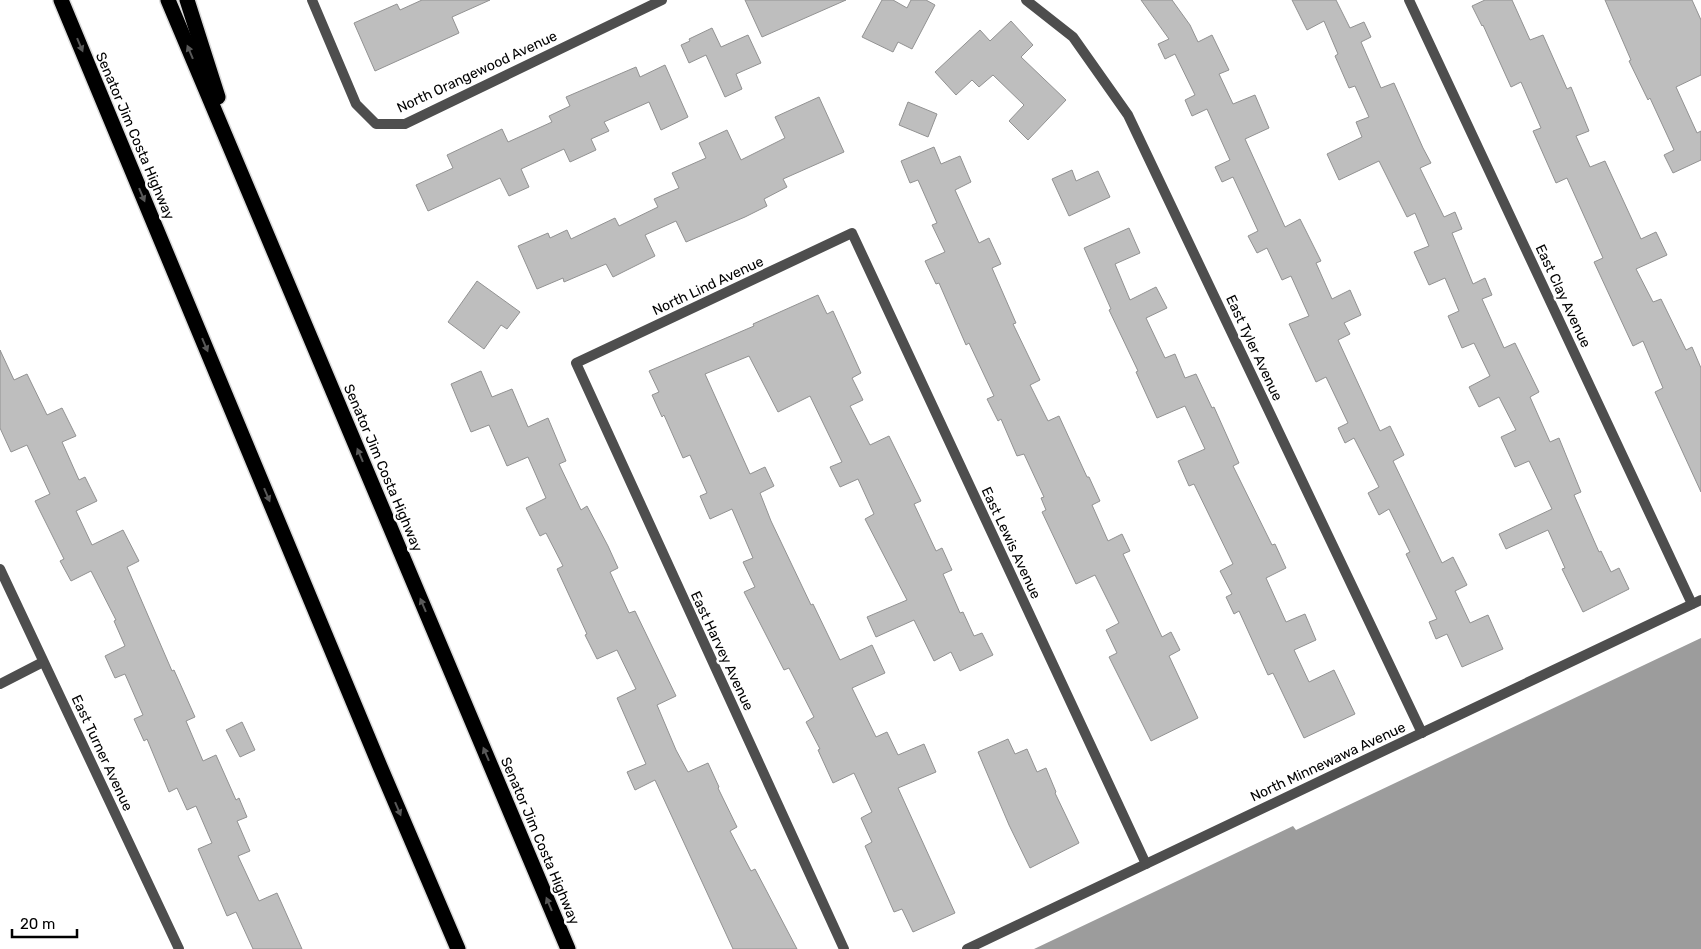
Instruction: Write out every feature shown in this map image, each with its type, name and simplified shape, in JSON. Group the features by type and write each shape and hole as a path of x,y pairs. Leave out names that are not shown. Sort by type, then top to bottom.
{"highway":[{"name":"Senator Jim Costa Highway","path":"61,0 375,755 458,949"},
{"name":"Senator Jim Costa Highway","path":"168,0 568,949"},
{"path":"187,0 250,194"}],"street":[{"name":"North Orangewood Avenue","path":"312,0 356,104 376,124 405,124 662,0"},
{"name":"East Tyler Avenue","path":"1026,0 1073,37 1128,115 1422,733"},
{"name":"East Clay Avenue","path":"1409,0 1697,602"},
{"name":"North Lind Avenue","path":"576,364 852,233"},
{"name":"East Lewis Avenue","path":"852,233 1146,864"},
{"name":"East Harvey Avenue","path":"576,364 844,949"},
{"name":"East Turner Avenue","path":"0,569 179,949"},
{"name":"North Minnewawa Avenue","path":"967,949 1697,602"},
{"path":"0,684 44,662"}],"shaded area":[{"path":"1701,638 1701,949 1034,949 1293,826 1296,830"}],"building":[{"path":"422,0 490,0 452,17 459,33 375,71 354,23 397,4 400,10"},
{"path":"745,0 846,0 762,37"},
{"path":"882,0 893,0 907,8 911,0 926,0 935,5 912,49 898,42 893,52 862,37"},
{"path":"1141,0 1172,0 1190,25 1198,42 1212,35 1229,70 1219,74 1233,104 1255,95 1269,128 1245,139 1285,227 1300,219 1321,261 1316,263 1332,299 1350,290 1361,315 1344,323 1350,334 1338,340 1380,431 1390,426 1404,455 1393,461 1442,563 1453,557 1467,585 1455,591 1470,623 1488,615 1503,649 1462,667 1447,634 1436,639 1429,622 1437,619 1406,554 1410,552 1389,509 1379,515 1368,493 1379,487 1354,438 1345,443 1338,428 1348,423 1326,377 1316,382 1289,324 1309,316 1291,276 1282,280 1267,248 1257,253 1248,236 1258,231 1233,177 1222,182 1215,167 1230,160 1207,109 1192,116 1185,100 1195,95 1175,54 1165,59 1158,44 1169,39"},
{"path":"1292,0 1336,0 1350,28 1364,22 1371,37 1361,42 1381,88 1394,83 1431,163 1420,168 1444,217 1455,212 1462,229 1452,233 1473,284 1485,278 1492,295 1482,299 1504,348 1515,343 1539,392 1530,397 1550,442 1559,438 1581,492 1574,495 1599,552 1601,551 1611,572 1619,568 1629,589 1583,612 1562,569 1565,568 1548,530 1506,549 1499,534 1552,509 1529,461 1515,467 1501,437 1516,430 1499,397 1479,407 1469,387 1490,376 1474,343 1462,348 1448,316 1459,311 1445,278 1429,285 1414,252 1429,246 1415,213 1407,217 1379,161 1339,180 1327,154 1362,137 1356,122 1369,117 1355,86 1349,88 1335,56 1338,54 1324,21 1307,30"},
{"path":"1485,0 1512,0 1530,40 1543,35 1567,89 1571,87 1589,131 1576,136 1590,167 1605,161 1641,239 1656,232 1667,255 1636,269 1653,302 1661,299 1686,350 1692,347 1701,368 1701,492 1655,392 1663,388 1643,341 1633,346 1594,262 1603,258 1567,178 1556,183 1533,131 1541,128 1521,82 1511,87 1483,25 1472,6"},
{"path":"1605,0 1692,0 1701,20 1701,75 1676,87 1697,133 1701,131 1701,160 1673,173 1664,155 1674,150 1650,98 1648,100 1629,61 1631,60"},
{"path":"1011,21 1033,45 1021,57 1066,100 1028,140 1009,121 1024,105 993,75 979,87 972,80 956,95 935,72 980,30 990,41"},
{"path":"712,28 721,47 748,35 761,63 736,74 742,89 725,97 706,55 689,63 681,45"},
{"path":"665,65 688,117 661,130 649,102 604,122 609,131 591,139 596,150 570,162 564,149 521,169 529,187 509,196 500,178 428,211 416,185 453,168 447,155 502,129 508,142 552,122 549,116 570,106 566,97 636,67 640,77"},
{"path":"819,97 844,152 783,179 787,187 764,199 767,206 686,242 676,221 645,235 655,256 613,277 606,264 564,282 563,278 537,289 518,246 548,233 550,238 567,230 571,239 615,218 619,226 658,207 654,199 679,188 672,173 706,158 699,143 727,130 741,160 785,138 775,117"},
{"path":"908,102 937,114 928,137 899,125"},
{"path":"934,147 941,164 960,156 971,182 955,190 979,243 989,238 1001,264 992,268 1016,323 1013,324 1040,380 1030,385 1048,421 1059,416 1100,501 1092,505 1108,541 1122,534 1130,551 1123,554 1162,637 1171,632 1180,650 1169,656 1198,718 1151,741 1109,657 1117,653 1106,630 1119,623 1095,575 1076,584 1042,512 1046,510 1041,498 1044,497 1024,454 1017,456 1001,419 998,421 987,399 994,396 969,343 966,345 939,283 936,284 925,261 945,252 932,225 937,223 918,180 910,183 901,161"},
{"path":"1072,170 1076,181 1098,171 1110,197 1069,216 1052,179"},
{"path":"1129,228 1140,253 1115,264 1130,300 1156,287 1167,308 1146,318 1165,358 1175,354 1185,378 1196,374 1212,408 1214,407 1239,463 1233,466 1272,545 1275,544 1286,568 1266,578 1286,622 1305,614 1316,640 1294,650 1309,682 1334,670 1355,714 1304,738 1273,673 1268,675 1239,611 1234,614 1226,597 1232,594 1220,571 1233,564 1194,484 1189,486 1178,461 1205,449 1185,406 1157,418 1084,248"},
{"path":"477,281 520,312 507,329 501,325 484,349 448,322"},
{"path":"818,295 827,314 833,311 861,373 852,378 863,400 850,406 870,445 889,436 921,501 914,504 936,551 942,548 952,570 943,574 960,613 963,612 974,636 982,633 993,655 960,671 951,652 934,661 914,620 876,637 867,617 907,600 865,519 874,514 858,479 840,487 830,467 842,462 810,396 778,412 749,356 705,374 750,474 765,467 774,486 760,493 771,521 811,605 813,604 840,660 872,645 885,673 852,688 876,737 887,732 898,755 924,744 936,772 898,788 955,913 913,932 902,909 894,912 865,846 872,842 861,818 872,812 854,773 833,783 818,750 820,749 806,722 814,717 789,668 784,670 744,592 755,587 743,562 753,558 732,509 710,519 700,496 707,493 690,455 683,458 664,415 662,417 652,395 659,392 649,371 754,326 753,324"},
{"path":"0,350 14,380 27,374 47,415 62,408 76,436 62,442 79,480 85,477 97,501 76,511 92,545 123,530 139,561 127,567 172,671 174,670 195,717 186,721 203,761 216,755 236,800 239,798 247,817 237,821 250,851 238,856 259,901 277,893 302,949 253,949 236,912 227,916 198,849 212,843 196,806 187,810 177,788 169,792 147,739 144,741 134,719 143,715 125,674 115,678 105,656 125,646 114,621 116,620 91,571 71,581 60,561 64,559 35,501 50,494 27,445 11,452 0,428"},
{"path":"481,371 492,397 512,389 528,427 548,418 566,461 559,464 581,510 587,506 608,546 618,568 610,572 629,613 635,611 676,696 657,705 676,750 688,772 708,763 737,827 730,831 751,871 755,869 797,949 733,949 655,780 635,790 627,772 646,764 617,698 636,689 617,650 597,659 585,635 587,634 557,569 563,566 546,533 540,536 526,508 546,498 528,457 507,466 489,425 471,432 451,384"},
{"path":"242,722 255,750 240,757 226,730"},
{"path":"1008,739 1015,754 1027,749 1037,772 1046,768 1055,793 1079,843 1030,868 1009,825 978,752"}]}
